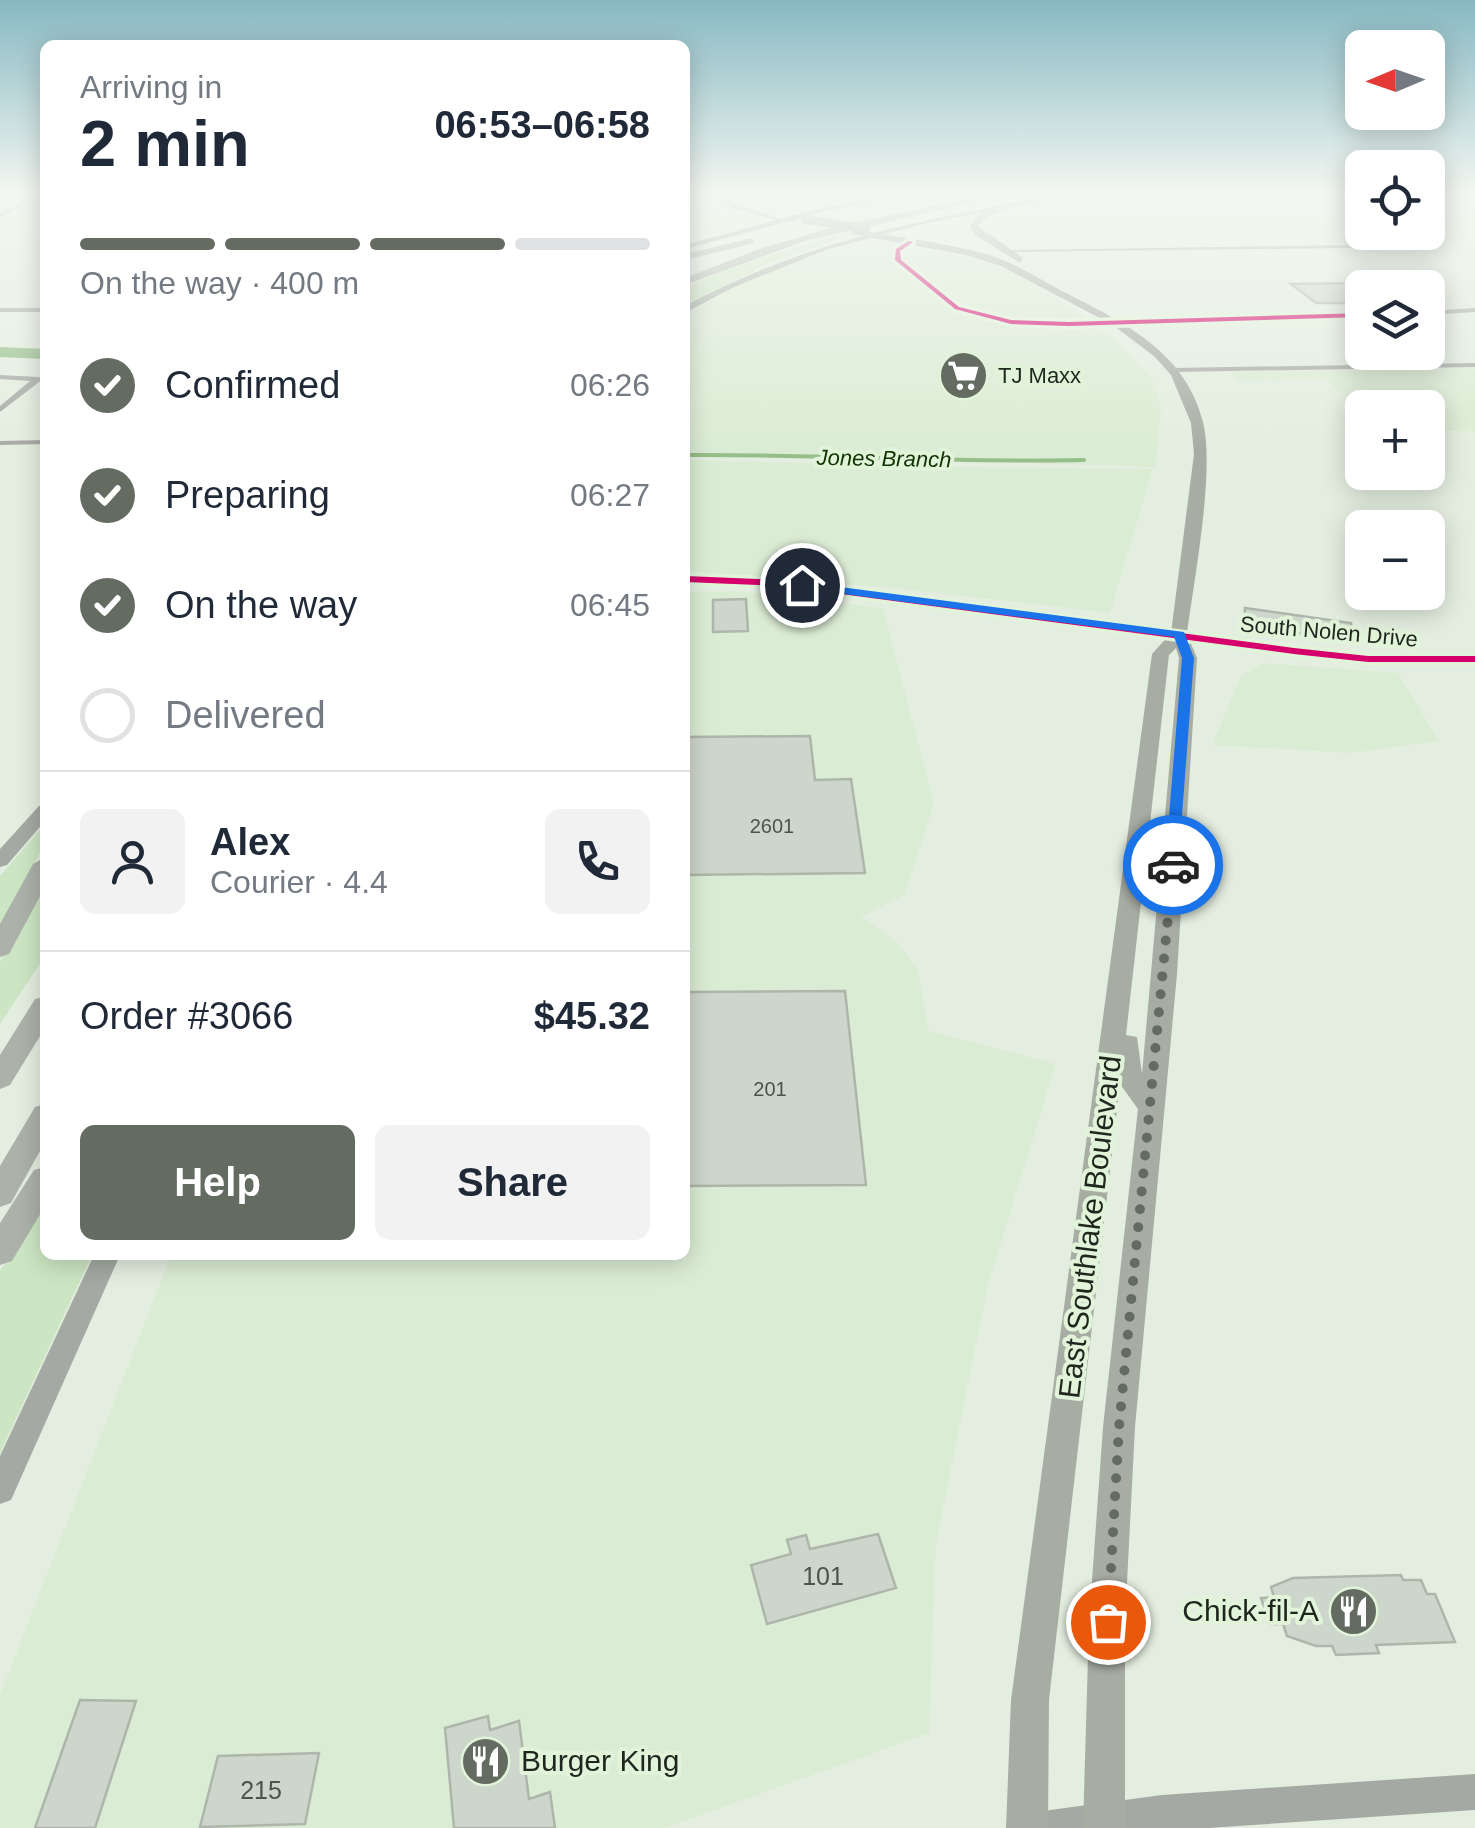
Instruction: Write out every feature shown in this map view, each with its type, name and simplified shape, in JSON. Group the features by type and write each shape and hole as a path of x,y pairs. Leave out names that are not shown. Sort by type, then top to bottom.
{"highway":[{"path":"0,948 40,873"},
{"path":"0,1078 40,1014"},
{"path":"0,1194 40,1124"},
{"path":"0,1251 40,1188"}],"main road":[{"path":"690,307 740,279"},
{"name":"East Southlake Boulevard","path":"1036,279 1084,302 1145,341 1174,370 1195,410 1200,443 1179,634 1188,658 1151,1106 1119,1427 1108,1622 1104,1824"},
{"name":"East Southlake Boulevard","path":"1055,279 1086,296 1084,302"},
{"name":"East Southlake Boulevard","path":"1027,1828 1030,1700 1161,654 1179,634"},
{"path":"0,861 40,816"},
{"path":"1126,951 1134,984 1125,1071 1130,1085 1151,1106"},
{"path":"0,1490 105,1260"},
{"path":"1050,1828 1475,1792"}],"street":[{"path":"923,279 965,311 1024,324 1345,315"},
{"path":"0,310 40,310"},
{"path":"1445,312 1475,310"},
{"path":"1174,370 1475,365"},
{"path":"0,377 40,379"},
{"path":"0,410 40,379"},
{"path":"0,443 40,442"},
{"name":"South Nolen Drive","path":"690,579 781,582 1368,659 1475,659"}],"shaded area":[{"path":"706,279 737,279 690,303 690,286"},
{"path":"747,279 1024,279 1118,342 1153,380 1161,408 1156,467 690,453 690,312"},
{"path":"1475,369 1475,431 1445,431 1445,390 1345,390 1345,396 1325,380 1238,381 1230,372 1445,370"},
{"path":"690,460 1153,469 1110,613 886,587 690,571"},
{"path":"737,591 883,608 934,803 905,895 861,917 897,942 918,970 929,1031 1056,1064 988,1285 936,1545 929,1733 665,1828 0,1828 0,1695 169,1260 690,1260 690,592"},
{"path":"1263,663 1398,673 1439,741 1351,753 1212,745 1241,676"},
{"path":"40,830 40,853 0,929 0,876"},
{"path":"40,880 40,964 0,1024 0,962"},
{"path":"40,1208 40,1260 90,1260 0,1453 0,1271"}],"building":[{"path":"1345,283 1345,303 1316,303 1291,284"},
{"path":"746,599 748,631 713,632 713,600"},
{"path":"1245,608 1351,623 1352,641 1251,626 1251,622 1244,621"},
{"path":"810,736 815,780 851,779 865,873 690,875 690,737"},
{"path":"845,991 866,1185 690,1186 690,992"},
{"path":"878,1534 896,1588 767,1624 751,1565 791,1554 787,1540 806,1535 810,1549"},
{"name":"Chick-fil-A","path":"1401,1575 1403,1580 1421,1580 1427,1594 1435,1594 1455,1642 1376,1645 1379,1653 1336,1655 1332,1646 1316,1646 1287,1636 1283,1624 1270,1624 1261,1598 1274,1597 1271,1587 1293,1578"},
{"path":"80,1700 136,1701 95,1828 35,1828"},
{"name":"Burger King","path":"488,1716 490,1730 519,1721 529,1799 550,1792 555,1828 454,1828 445,1728"},
{"path":"319,1753 305,1824 200,1827 218,1756"}],"waterway":[{"name":"Jones Branch","path":"0,352 40,354"},
{"name":"Jones Branch","path":"690,455 1084,460"}],"cycle path":[{"path":"922,279 957,308 1011,322 1069,324 1345,316"},
{"path":"690,579 781,583 1368,659 1475,659"}],"way so far":[{"path":"1108,1622 1119,1427 1173,865"}],"place":[{"name":"TJ Maxx","path":"963,375"},
{"name":"Chick-fil-A","path":"1354,1611"},
{"name":"Burger King","path":"486,1761"}],"route":[{"path":"802,585 1179,634 1188,658 1173,865"}]}
